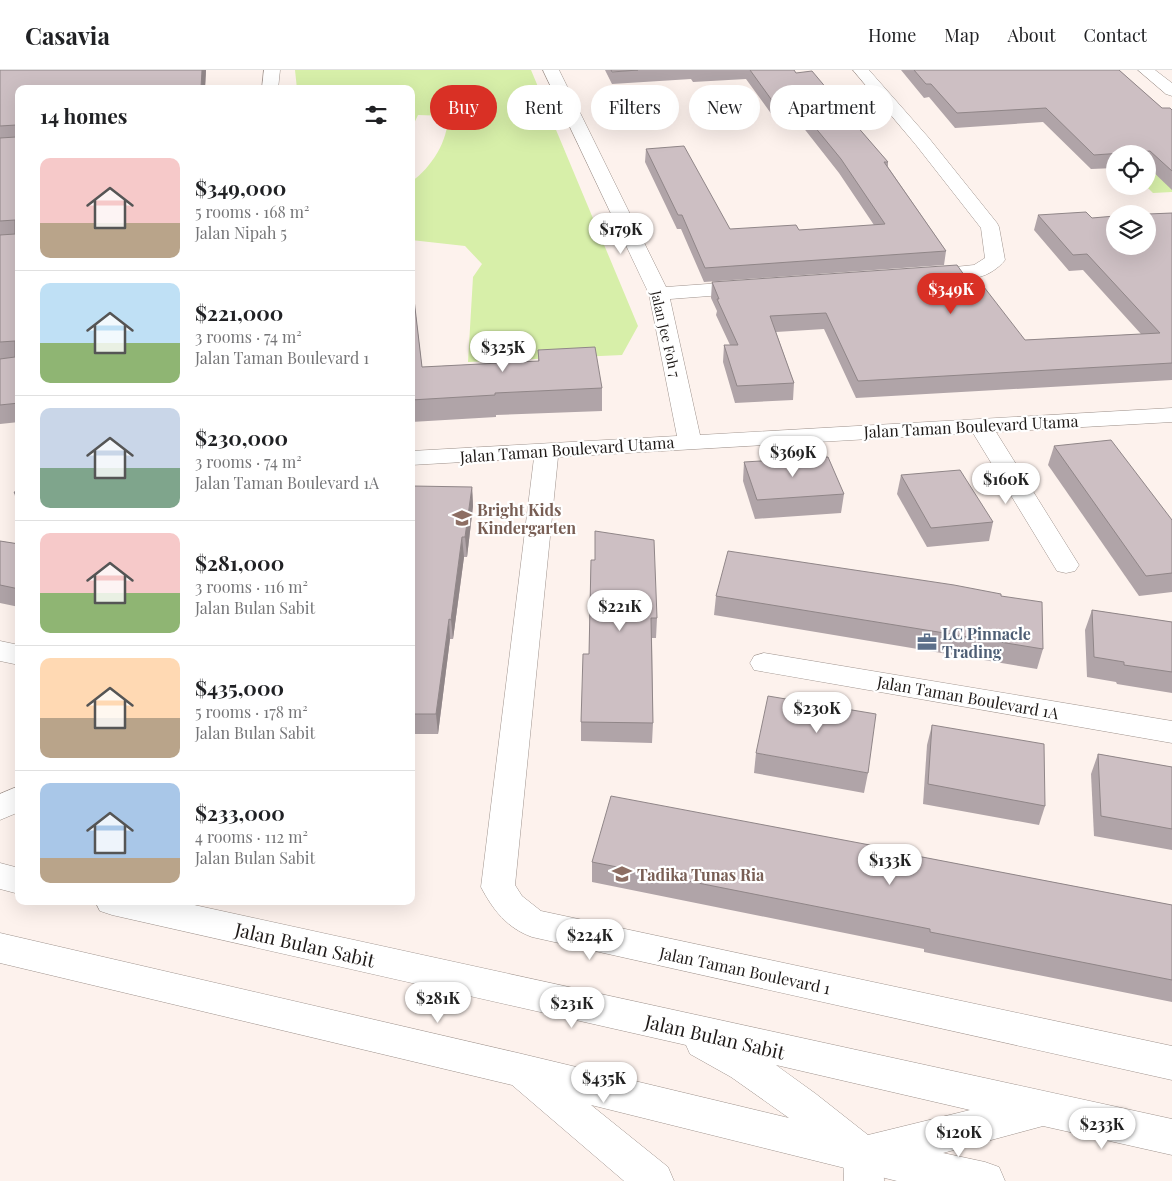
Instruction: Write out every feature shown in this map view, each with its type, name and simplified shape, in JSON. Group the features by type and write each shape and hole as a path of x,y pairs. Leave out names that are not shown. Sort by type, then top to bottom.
{"street":[{"path":"270,85 272,70"},
{"name":"Jalan Jee Foh 7","path":"550,70 659,294 690,441"},
{"path":"861,70 866,70"},
{"path":"861,70 922,141 990,228 995,260 979,270 901,276"},
{"path":"1146,70 1172,91"},
{"path":"659,294 766,286"},
{"name":"Jalan Taman Boulevard Utama","path":"415,458 1172,415"},
{"path":"980,425 1066,564"},
{"name":"Jalan Taman Boulevard 1","path":"547,450 498,887 510,906 532,923 1172,1063"},
{"path":"0,651 15,654"},
{"name":"Jalan Taman Boulevard 1A","path":"764,663 1172,732"},
{"path":"0,808 15,800"},
{"path":"0,876 15,879"},
{"name":"Jalan Bulan Sabit","path":"130,905 1172,1137"},
{"path":"0,948 518,1070 864,1168 985,1181"},
{"path":"671,1025 738,1061 828,1126 864,1168"},
{"path":"518,1070 654,1181"},
{"path":"864,1168 1042,1109"}],"green space":[{"path":"295,70 531,70 537,85 507,85 507,130 556,130 638,326 622,355 468,362 473,277 482,264 465,246 415,240 415,179 432,161 442,144 446,130 497,130 497,85 430,85 430,115 418,115 415,121 415,85 297,85"},
{"path":"1172,169 1172,192 1156,193 1156,170"}],"building":[{"path":"0,70 202,70 201,85 15,85 15,125 0,126"},
{"path":"611,70 638,70 612,72"},
{"path":"750,70 794,70 796,73 812,71 824,85 770,85 770,98"},
{"path":"914,70 1119,70 1162,108 1170,108 1172,110 1172,171 1156,156 1156,145 1106,145 1106,154 1094,155 1046,108 957,113 931,84 926,84"},
{"path":"817,130 860,130 888,162 884,162 946,251 705,268 682,215 678,215 646,149 684,146 730,229 796,225 799,230 885,224 841,159"},
{"path":"15,137 15,220 0,221 0,138"},
{"path":"1086,212 1092,218 1106,217 1106,255 1156,255 1156,214 1172,213 1172,363 858,381 826,313 770,316 794,383 737,386 724,345 738,345 717,299 719,299 712,282 957,265 967,279 977,278 1025,340 1160,333 1087,254 1073,255 1038,215"},
{"path":"15,234 15,341 0,342 0,235"},
{"path":"415,308 422,367 539,361 538,350 595,347 602,388 495,393 495,395 415,400"},
{"path":"15,357 15,403 0,405 0,359"},
{"path":"1111,440 1172,520 1172,573 1146,576 1054,446"},
{"path":"828,457 844,494 757,500 744,462"},
{"path":"960,470 993,522 931,528 901,475"},
{"path":"415,486 472,487 465,537 462,537 436,714 415,714"},
{"path":"595,531 654,540 657,618 651,618 653,723 581,722 583,654 589,654 591,560 595,560"},
{"path":"0,541 15,543 15,588 0,585"},
{"path":"728,551 954,585 1001,594 1001,596 1042,602 1043,649 716,596"},
{"path":"1092,610 1172,622 1172,672 1124,665 1124,662 1094,657"},
{"path":"768,696 876,714 868,773 756,753"},
{"path":"932,725 1044,744 1045,806 928,784"},
{"path":"1098,754 1172,767 1172,829 1101,816"},
{"path":"611,796 1172,905 1172,980 930,932 930,929 592,862"}],"place":[{"name":"Bright Kids Kindergarten","path":"462,518"},
{"name":"LC Pinnacle Trading","path":"927,642"},
{"name":"Tadika Tunas Ria","path":"622,874"}]}
